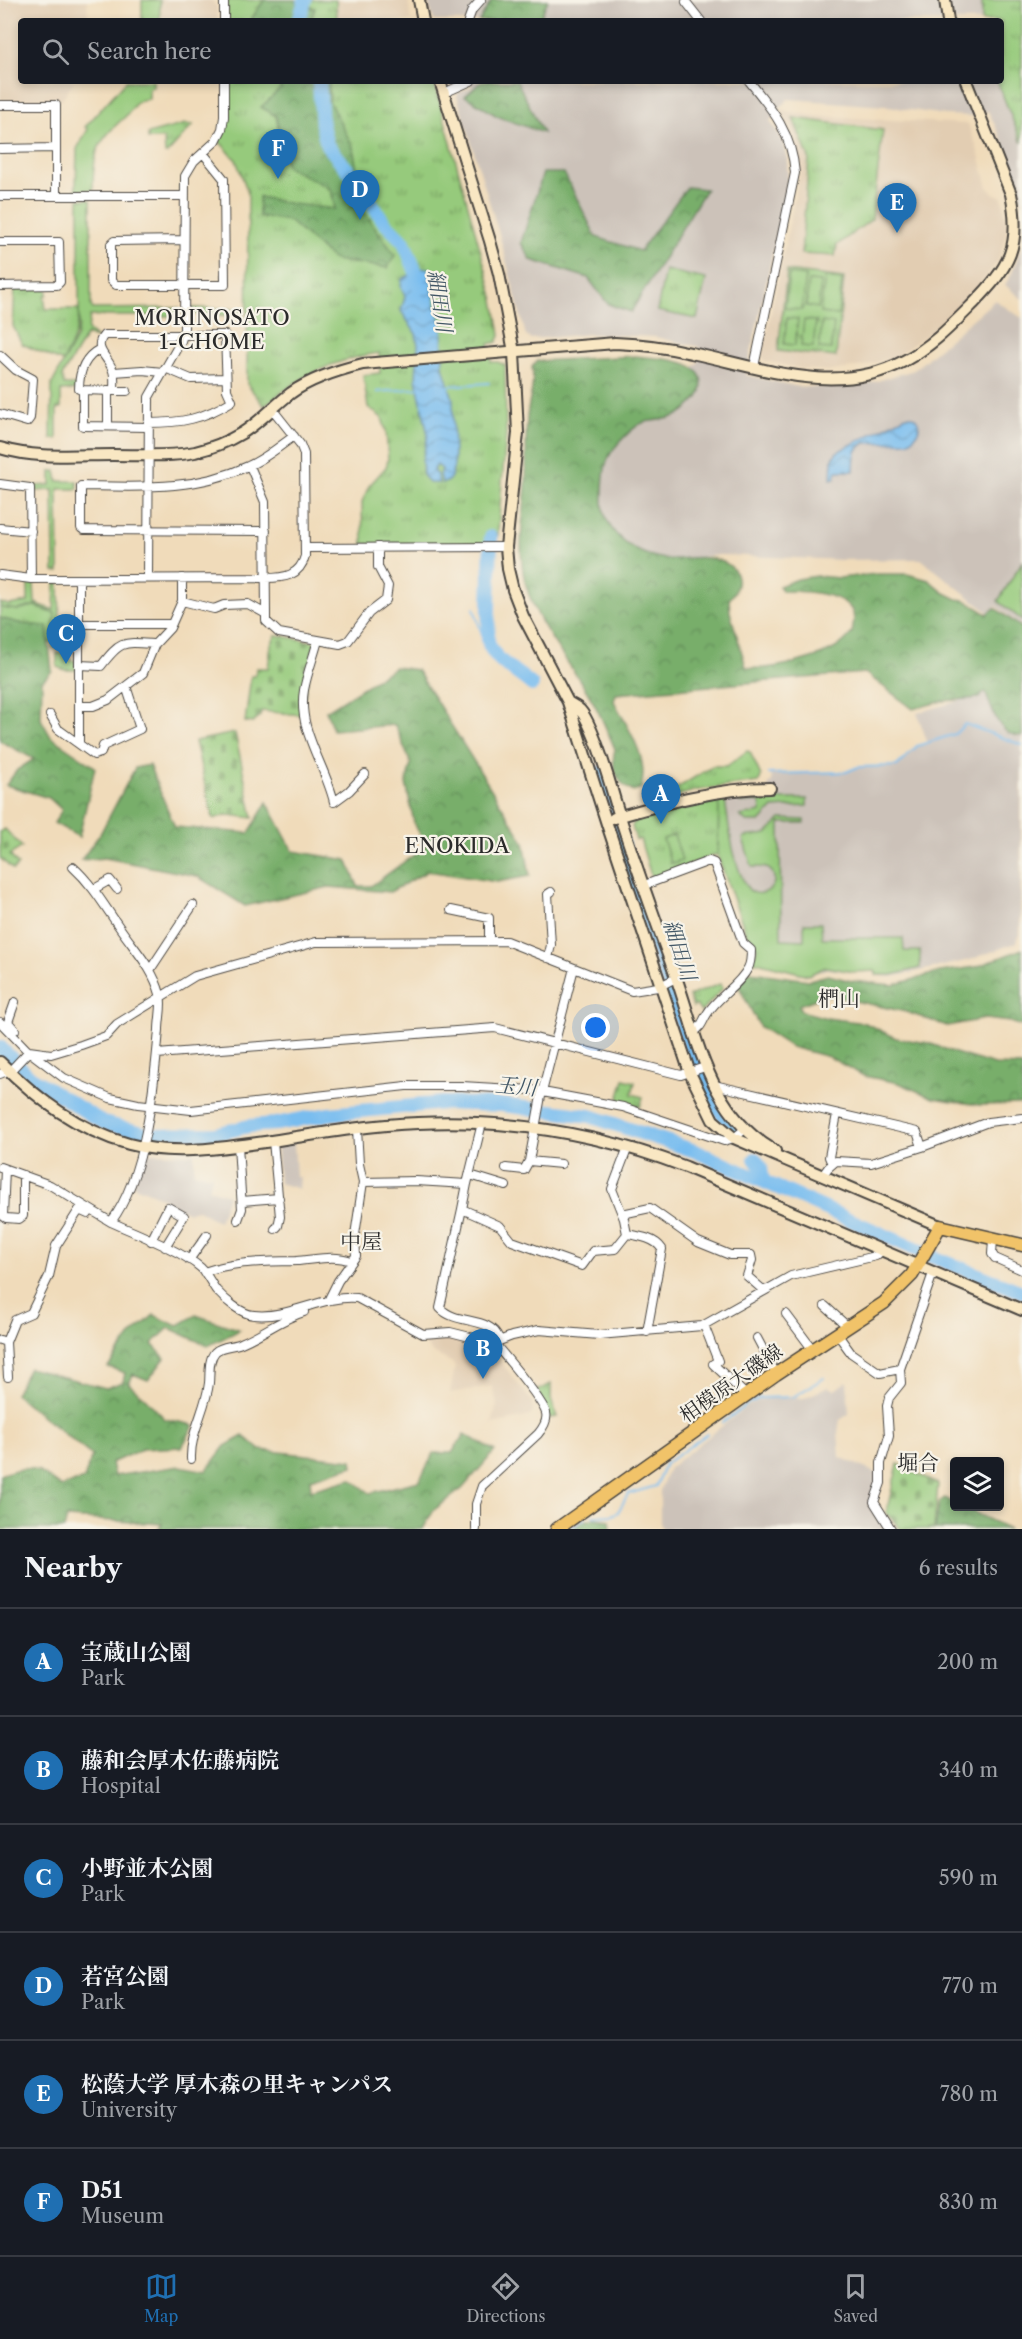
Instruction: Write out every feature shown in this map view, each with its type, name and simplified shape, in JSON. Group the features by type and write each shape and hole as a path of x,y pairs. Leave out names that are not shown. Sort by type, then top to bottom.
{"main road":[{"path":"938,1229 1022,1245"},
{"name":"相模原大磯線","path":"557,1529 776,1374 884,1303 901,1288 938,1229"}],"street":[{"path":"224,0 224,18"},
{"path":"419,0 422,18"},
{"path":"469,18 480,0"},
{"path":"945,0 948,18"},
{"path":"686,2 699,18"},
{"path":"148,578 149,397 183,334 186,176 195,161 216,141 222,129 225,117 224,84"},
{"path":"441,84 499,274 514,352 518,433 506,546 508,569 516,598 568,702 580,710 586,721 605,767 613,818 669,981 713,1120 789,1161 938,1229"},
{"path":"444,93 464,84"},
{"path":"751,84 785,131 794,155 795,173 754,367"},
{"path":"0,448 33,455 147,455 185,453 214,447 243,432 291,394 322,376 376,363 592,345 638,344 690,352 801,378 842,378 885,370 914,355 943,334 999,277 1009,258 1014,241 1015,212 1011,194 967,84"},
{"path":"0,105 56,105 56,196"},
{"path":"0,149 55,148"},
{"path":"184,240 114,241 111,244 111,280 116,285 225,285 224,180 203,153"},
{"path":"0,196 184,196"},
{"path":"0,242 59,242 60,282 57,285 0,286"},
{"path":"83,390 82,426 108,426 148,425 193,420 214,412 232,401 227,390 225,335 104,335 100,339 100,349 114,372 108,426"},
{"path":"100,349 92,353 79,372 79,389 127,391"},
{"path":"0,355 16,370 33,379 30,418 27,422 0,414"},
{"path":"114,372 164,370 191,379 226,378"},
{"path":"0,575 31,579 280,578 295,572 304,561 305,462 300,444 273,410"},
{"path":"266,531 84,530 81,528 81,486 148,487 204,482 250,466 294,436"},
{"path":"250,466 264,496 266,621 279,633 344,643 369,613 386,600 388,586 378,567 378,547"},
{"path":"0,484 30,488 31,579"},
{"path":"0,528 31,531"},
{"path":"305,548 506,546"},
{"path":"79,706 93,706 108,700 143,673 155,644 171,624 182,601 182,578"},
{"path":"79,579 79,743"},
{"path":"182,601 214,609 248,604 266,614"},
{"path":"80,624 171,624"},
{"path":"318,640 304,688 304,714 310,741 334,802 349,791 365,774"},
{"path":"79,665 101,666 113,650 124,644 155,644"},
{"path":"50,716 58,729 94,755 101,753 103,746 140,729 126,686"},
{"path":"613,818 728,790 770,788"},
{"path":"638,891 709,861 714,863 743,943 751,950 749,966 745,974 718,999 706,1016 703,1025 693,1033"},
{"path":"73,867 89,881 150,970 161,996 157,1054 143,1145 123,1203 111,1222"},
{"path":"94,889 109,878 117,889"},
{"path":"638,891 669,981 693,1033 698,1070 714,1085 739,1134"},
{"path":"548,958 551,945 548,894 551,892"},
{"path":"150,970 192,905"},
{"path":"451,910 489,918 489,941"},
{"path":"28,1052 57,1053 106,1036 117,1024 195,976 316,942 506,941 632,991 658,987 669,981"},
{"path":"506,1168 524,1170 529,1161 541,1094 573,968"},
{"path":"7,1071 28,1052 29,1047 9,1024 15,1002"},
{"path":"0,1022 28,1052 78,1086 110,1098 149,1107 191,1110 406,1086 462,1086 541,1094 623,1107 724,1141 739,1134"},
{"path":"157,1054 495,1028 681,1075 698,1070"},
{"path":"0,1062 29,1091 64,1115 105,1136 143,1145 189,1150 419,1123 534,1126 628,1147 686,1167 1022,1310"},
{"path":"714,1085 917,1132 922,1147"},
{"path":"831,1164 830,1157 837,1114"},
{"path":"823,1175 831,1164 843,1161 871,1163 988,1122 1022,1118"},
{"path":"476,1529 476,1504 482,1486 538,1434 544,1426 546,1417 536,1397 497,1341 496,1332 488,1326 455,1318 440,1308 482,1124"},
{"path":"191,1459 191,1448 208,1387 214,1354 224,1347 241,1343 283,1320 312,1310 328,1300 356,1256 356,1225 363,1182 359,1164 357,1129"},
{"path":"273,1140 280,1217 278,1227 275,1229"},
{"path":"238,1145 242,1201 238,1220"},
{"path":"627,1234 612,1189 628,1147"},
{"path":"529,1161 561,1164"},
{"path":"23,1175 23,1216 19,1219 6,1218 3,1215 2,1168 23,1175 50,1185 101,1217 189,1260 204,1272 217,1291 242,1312 253,1315 290,1311 328,1300 357,1298 423,1334 450,1332 497,1341 547,1330 599,1335 704,1325 791,1276 876,1256 882,1251"},
{"path":"470,1175 502,1186"},
{"path":"363,1182 416,1181 467,1184"},
{"path":"242,1201 279,1198"},
{"path":"152,1241 168,1208 184,1216 165,1247"},
{"path":"622,1214 650,1208 698,1242 730,1255 751,1256 747,1276 763,1290"},
{"path":"462,1209 500,1226 512,1241 582,1266 592,1251 615,1249 627,1234"},
{"path":"8,1377 3,1341 15,1320 31,1313 49,1276 56,1246 79,1210 96,1219 101,1217"},
{"path":"627,1234 642,1237 659,1245 662,1249 647,1332"},
{"path":"189,1260 207,1235"},
{"path":"993,1239 992,1254 995,1258 1022,1270"},
{"path":"204,1272 260,1260 294,1261 337,1258 351,1261"},
{"path":"891,1529 874,1502 881,1483 881,1463 889,1436 887,1406 900,1383 900,1369 933,1273"},
{"path":"825,1306 843,1331 851,1353 880,1373 900,1369"},
{"path":"786,1314 813,1350"},
{"path":"704,1325 718,1361 713,1364 746,1395"},
{"path":"757,1338 776,1374"}],"shaded area":[{"path":"0,0 87,0 88,18 18,18 18,84 72,84 61,101 0,100"},
{"path":"161,0 211,0 217,7 217,18 162,18"},
{"path":"336,0 408,0 411,18 337,18"},
{"path":"427,0 1022,0 1022,203 1003,142 988,111 975,116 945,115 885,106 788,99 770,121 782,139 787,157 788,183 746,375 800,387 867,384 914,370 995,300 1022,318 1022,627 996,606 988,612 921,559 843,560 720,555 649,562 613,547 592,497 597,447 698,363 699,347 655,337 592,334 531,339 526,336 500,237 457,96 458,93 472,87 472,84 1004,84 1004,18 433,18"},
{"path":"783,109 816,116 968,124 988,187 993,193 1002,197 1007,225 998,261 986,277 939,326 897,356 865,366 831,371 803,369 765,361 762,356 801,168 798,148 791,128 780,111"},
{"path":"1022,243 1022,299 1005,285 1012,273"},
{"path":"990,692 1022,732 1020,935 1015,943 970,960 892,977 875,976 875,972 826,969 808,976 751,961 755,947 747,936 718,857 719,799 768,796 769,783 772,782 771,775 847,772 858,767 897,766 917,747 928,744 917,713"},
{"path":"294,1143 296,1177 300,1177 299,1189 279,1183 276,1145"},
{"path":"146,1153 194,1154 194,1172 212,1176 209,1189 228,1195 219,1222 198,1210 189,1212 173,1207 159,1196 132,1185"},
{"path":"449,1334 486,1343 532,1402 533,1412 530,1416 492,1424 497,1404 492,1386 450,1393 455,1367 453,1363 433,1353 424,1343 425,1337"},
{"path":"847,1381 849,1414 840,1420 838,1432 840,1457 878,1474 879,1482 873,1502 887,1529 663,1529 660,1525 660,1490 669,1468 749,1405 770,1398 804,1398 828,1387 835,1390"}],"green space":[{"path":"142,0 160,0 160,18 142,18"},
{"path":"227,0 336,0 337,18 228,18"},
{"path":"264,0 295,0 297,3 315,8 312,18 252,18"},
{"path":"492,0 548,0 540,18 481,18"},
{"path":"982,0 1022,0 1022,143 998,84 1004,84 1004,18 982,18"},
{"path":"123,84 153,84 153,87 149,88 149,99 139,101 102,141 95,157 93,190 76,190 77,149 88,129 85,127"},
{"path":"228,84 435,84 494,300 500,336 497,342 489,344 491,362 505,365 506,434 497,543 363,544 362,502 369,486 386,467 388,460 386,431 382,418 368,407 363,375 380,373 379,353 347,360 317,371 290,386 264,406 247,384 248,193 236,160 219,141 228,120"},
{"path":"280,84 329,84 329,101 353,147 364,212 395,255 388,268 334,260 289,221 259,216 259,197 335,209 331,189 286,166 276,116 261,107 280,89"},
{"path":"479,84 518,84 543,133 497,116 465,96"},
{"path":"793,118 883,130 872,219 837,245 835,256 801,254 809,158"},
{"path":"185,124 193,125 167,154 165,154 164,139 148,139 148,134"},
{"path":"543,173 564,173 596,237 640,251 687,187 706,189 631,312 608,304 588,278 531,260 521,243"},
{"path":"79,199 91,199 91,306 93,309 179,308 179,316 90,316 88,330 98,339 87,334 62,376 64,385 76,385 76,390 61,391 61,408 57,408 57,439 51,439 52,384 76,338 79,326"},
{"path":"665,270 706,279 697,319 657,311"},
{"path":"787,271 844,278 836,357 778,351"},
{"path":"789,274 806,276 802,310 785,308"},
{"path":"825,278 842,280 838,315 820,313"},
{"path":"809,281 821,282 818,308 806,306"},
{"path":"15,288 47,289 47,295 44,296 46,309 79,309 76,330 63,362 22,344 13,326"},
{"path":"188,308 243,309 243,316 189,314"},
{"path":"787,318 798,319 795,345 784,344"},
{"path":"804,320 816,321 813,347 801,346"},
{"path":"822,322 834,324 831,349 819,348"},
{"path":"636,356 669,359 690,366 701,380 701,391 694,402 683,412 676,416 641,424 623,438 613,450 607,462 603,482 604,509 608,521 622,540 643,553 667,559 708,558 731,567 737,578 737,585 729,600 730,612 746,667 776,667 811,658 830,651 852,633 853,615 846,603 820,594 783,591 779,586 798,579 817,576 839,578 876,574 907,574 929,580 943,592 965,600 987,614 995,608 1022,628 1022,736 1007,732 1002,727 985,692 979,698 943,701 913,709 865,673 616,694 614,701 640,754 643,777 641,788 634,792 623,785 614,768 615,749 597,708 550,636 533,605 523,572 521,538 526,485 526,425 532,387 532,367 537,361"},
{"path":"51,471 56,471 58,481 77,481 78,489 58,489 59,572 54,572 53,490 35,491 34,486 51,485"},
{"path":"1022,562 1022,620 998,601"},
{"path":"55,582 59,583 58,649 53,648 55,613 35,605 18,610 0,607 0,603 9,605 28,602 28,583 34,583 35,603 54,610"},
{"path":"34,606 55,614 53,643 0,636 0,607 17,610"},
{"path":"0,618 23,624 47,626 52,671 42,681 41,719 51,737 95,767 79,837 54,823 62,810 49,798 6,785 17,770 34,759 0,741"},
{"path":"276,635 315,642 301,715 261,711 260,716 253,723 245,722 251,676 255,676 256,668 268,668 271,645"},
{"path":"57,653 66,653 67,659 76,661 76,670 57,667"},
{"path":"395,667 417,670 524,842 530,876 497,882 428,871 390,892 329,887 245,906 197,876 105,858 81,860 100,834 135,768 149,765 175,827 249,833 267,802 293,851 347,860 358,886 371,886 426,846 414,823 406,783 411,764 395,725 333,730 326,711"},
{"path":"235,733 253,818 227,815 213,819 195,741"},
{"path":"747,751 750,752 761,776 759,782 698,790 669,798 666,795 713,766 727,766"},
{"path":"807,799 807,806 773,808 760,822 747,822 740,816 761,812 760,802 739,803"},
{"path":"719,800 718,854 652,879 640,839 636,840 632,826 635,821"},
{"path":"719,800 725,800 738,868 747,887 756,893 770,889 774,880 773,874 764,867 752,867 744,837 767,834 781,819 804,820 804,823 780,823 781,939 804,940 804,923 821,923 822,938 903,938 904,951 920,951 920,968 892,975 876,975 876,971 854,972 826,967 808,975 753,961 757,947 747,936 718,857"},
{"path":"5,829 22,847 10,855 18,865 13,870 0,858 0,832"},
{"path":"674,835 682,860 671,863 663,839"},
{"path":"1022,949 1022,1026 985,1019 947,1026 906,1012 827,995 799,1005 801,1011 827,1018 865,1023 896,1038 929,1043 995,1065 1022,1066 1022,1104 979,1105 933,1098 899,1083 864,1076 829,1057 791,1047 760,1027 738,985 744,971 809,980 828,975 852,981 893,985 940,972 976,967"},
{"path":"720,984 723,988 701,1012 696,1005 693,1007 689,996"},
{"path":"624,1079 635,1082 632,1094 643,1097 640,1107 618,1100"},
{"path":"154,1315 177,1326 196,1315 240,1330 208,1346 169,1328 152,1344 165,1358 148,1380 133,1374 129,1384 165,1419 194,1425 182,1447 142,1449 111,1463 114,1476 180,1466 206,1471 225,1446 243,1436 261,1450 352,1460 353,1466 310,1479 311,1490 351,1479 370,1493 419,1481 434,1453 452,1453 464,1434 495,1451 462,1489 434,1510 423,1529 158,1529 162,1524 67,1518 64,1529 0,1529 0,1475 19,1469 33,1469 61,1487 84,1479 92,1456 15,1394 29,1368 106,1388 123,1382 125,1373 108,1367 132,1334"},
{"path":"551,1384 551,1399 557,1417 549,1418 536,1391"},
{"path":"898,1464 938,1484 934,1529 901,1529 886,1513"},
{"path":"945,1498 950,1501 950,1511 971,1511 1009,1529 935,1529 939,1502"},
{"path":"595,1518 610,1520 611,1529 573,1529 584,1521"}],"water":[{"path":"423,268 429,268 436,307 442,323 443,367 453,399 454,466 451,477 447,482 442,483 440,475 442,469 437,465 433,471 439,483 429,483 423,475 422,461 428,435 416,379 418,345 416,334 401,311 405,297 401,286 402,279"},
{"path":"906,416 913,416 919,426 912,439 908,442 866,443 857,451 854,471 837,471 835,478 831,479 832,460 837,452"}],"waterway":[{"name":"細田川","path":"300,18 305,0"},
{"name":"細田川","path":"319,84 322,125 327,145 358,182 384,222 404,242 417,275 419,288"},
{"path":"447,386 489,383"},
{"path":"377,392 421,388"},
{"name":"細田川","path":"491,537 488,641 495,655 532,685"},
{"path":"474,608 483,638 492,652"},
{"path":"769,774 846,772 858,767 897,766 917,746 955,734 965,724 1022,745"},
{"name":"細田川","path":"599,773 696,1066 716,1106 736,1132"},
{"name":"玉川","path":"0,1047 30,1077 104,1123 151,1135 216,1134 249,1126 276,1124 329,1114 443,1103 502,1105 590,1116 695,1151 938,1259 1022,1292"},
{"name":"細田川","path":"755,1159 761,1167 763,1181"},
{"path":"722,1423 749,1403 760,1398 793,1397 824,1378"},
{"path":"593,1516 612,1515 618,1512 628,1494 656,1486 665,1464 707,1434"},
{"path":"569,1529 585,1518"}],"place":[{"name":"D51","path":"278,179"},
{"name":"若宮公園","path":"360,220"},
{"name":"松蔭大学 厚木森の里キャンパス","path":"897,233"},
{"name":"小野並木公園","path":"66,664"},
{"name":"宝蔵山公園","path":"661,824"},
{"name":"藤和会厚木佐藤病院","path":"483,1379"}],"district":[{"name":"MORINOSATO 1-CHOME","path":"212,329"},
{"name":"ENOKIDA","path":"457,845"},
{"name":"椚山","path":"839,998"},
{"name":"中屋","path":"361,1241"},
{"name":"堀合","path":"918,1462"}]}
